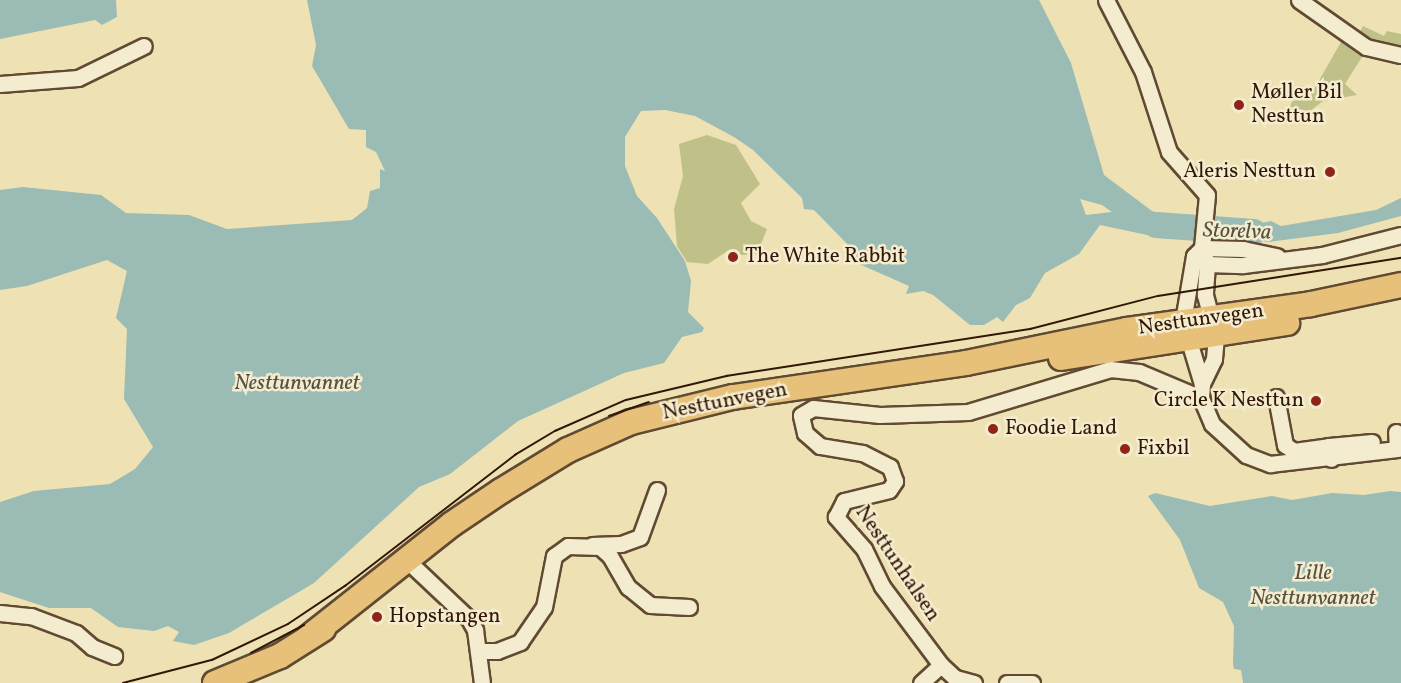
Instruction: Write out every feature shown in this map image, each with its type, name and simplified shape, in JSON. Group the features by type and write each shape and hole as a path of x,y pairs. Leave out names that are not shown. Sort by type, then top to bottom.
{"main road":[{"name":"Nesttunvegen","path":"1214,327 1401,285"},
{"name":"Nesttunvegen","path":"309,637 452,524 501,492 595,436 662,412 743,396 966,363 1085,355 1186,330 1401,298"},
{"name":"Nesttunvegen","path":"215,683 280,656 374,598 501,492"}],"street":[{"path":"1106,0 1143,72 1168,152 1207,195 1203,245 1207,264 1205,295 1214,327 1214,359 1202,391"},
{"path":"1299,0 1366,47 1401,55"},
{"path":"0,84 78,78 144,46"},
{"path":"1207,264 1243,265 1322,255 1397,237"},
{"path":"1203,245 1244,249 1286,258"},
{"path":"1203,245 1194,256 1186,330 1212,424 1257,461 1284,464 1372,442"},
{"name":"Nesttunhalsen","path":"974,683 955,678 941,665 882,586 864,549 837,517 839,506 844,501 890,490 894,472 874,457 812,441 800,422 806,409 880,415 968,412 1110,369 1139,372 1202,391"},
{"path":"1276,397 1285,445 1294,451 1397,449 1396,432"},
{"path":"479,651 497,651 520,642 544,607 554,556 568,546 621,544 640,537 657,490"},
{"path":"592,545 610,556 638,598 660,607 689,607"},
{"path":"413,566 469,619 479,651 482,683"},
{"path":"0,613 31,616 76,633 92,647 114,656"},
{"path":"921,683 941,665"},
{"path":"1007,683 1032,683"}],"green space":[{"path":"1363,26 1384,36 1387,31 1401,34 1401,47 1386,47 1358,36"},
{"path":"1341,42 1362,57 1345,84 1357,95 1323,101 1296,122 1285,117 1300,85 1313,91"},
{"path":"707,135 736,145 760,184 741,203 751,221 767,229 757,254 741,255 729,250 708,264 687,262 677,246 674,209 683,176 679,144"}],"water":[{"path":"0,0 116,0 117,17 102,25 95,20 0,39"},
{"name":"Nesttunvannet","path":"307,0 1039,0 1071,63 1104,175 1152,211 1190,223 1188,237 1166,239 1100,225 1079,254 1045,273 1030,298 1016,305 1003,322 997,317 984,325 970,325 933,295 923,291 906,294 909,286 859,264 852,249 814,210 804,209 802,198 753,150 734,137 695,116 665,110 641,111 625,137 625,166 637,196 657,218 685,261 691,281 688,312 704,328 702,332 682,337 664,363 624,373 518,421 450,474 419,487 314,583 229,633 194,645 173,641 179,632 168,626 154,631 118,627 91,608 49,608 0,592 0,502 34,491 110,484 135,469 153,447 124,399 127,329 116,318 127,271 107,260 27,286 0,290 0,190 23,187 101,195 126,213 189,215 227,229 352,220 367,208 370,191 380,188 380,169 385,171 376,152 366,147 366,130 349,129 312,66 316,45","holes":["1080,199 1102,205 1112,212 1086,215"]},
{"path":"1401,198 1401,216 1338,233 1268,242 1219,232 1220,223 1243,227 1271,221 1281,226 1376,210"},
{"name":"Lille Nesttunvannet","path":"1390,491 1401,492 1401,683 1243,683 1241,670 1234,669 1234,626 1223,602 1199,588 1180,540 1148,496 1155,493 1210,506 1272,496 1292,500 1332,493 1364,495"}],"waterway":[{"name":"Storelva","path":"1156,225 1254,232"}],"tram line":[{"path":"123,683 212,660 288,624 345,586 515,455 555,431 626,400 727,376 1030,329 1158,296 1401,258"},
{"path":"609,416 649,402"},
{"path":"251,653 304,625"}],"place":[{"name":"Møller Bil Nesttun","path":"1239,105"},
{"name":"Aleris Nesttun","path":"1330,172"},
{"name":"The White Rabbit","path":"733,257"},
{"name":"Circle K Nesttun","path":"1316,401"},
{"name":"Foodie Land","path":"993,429"},
{"name":"Fixbil","path":"1125,449"},
{"name":"Hopstangen","path":"377,617"}]}
